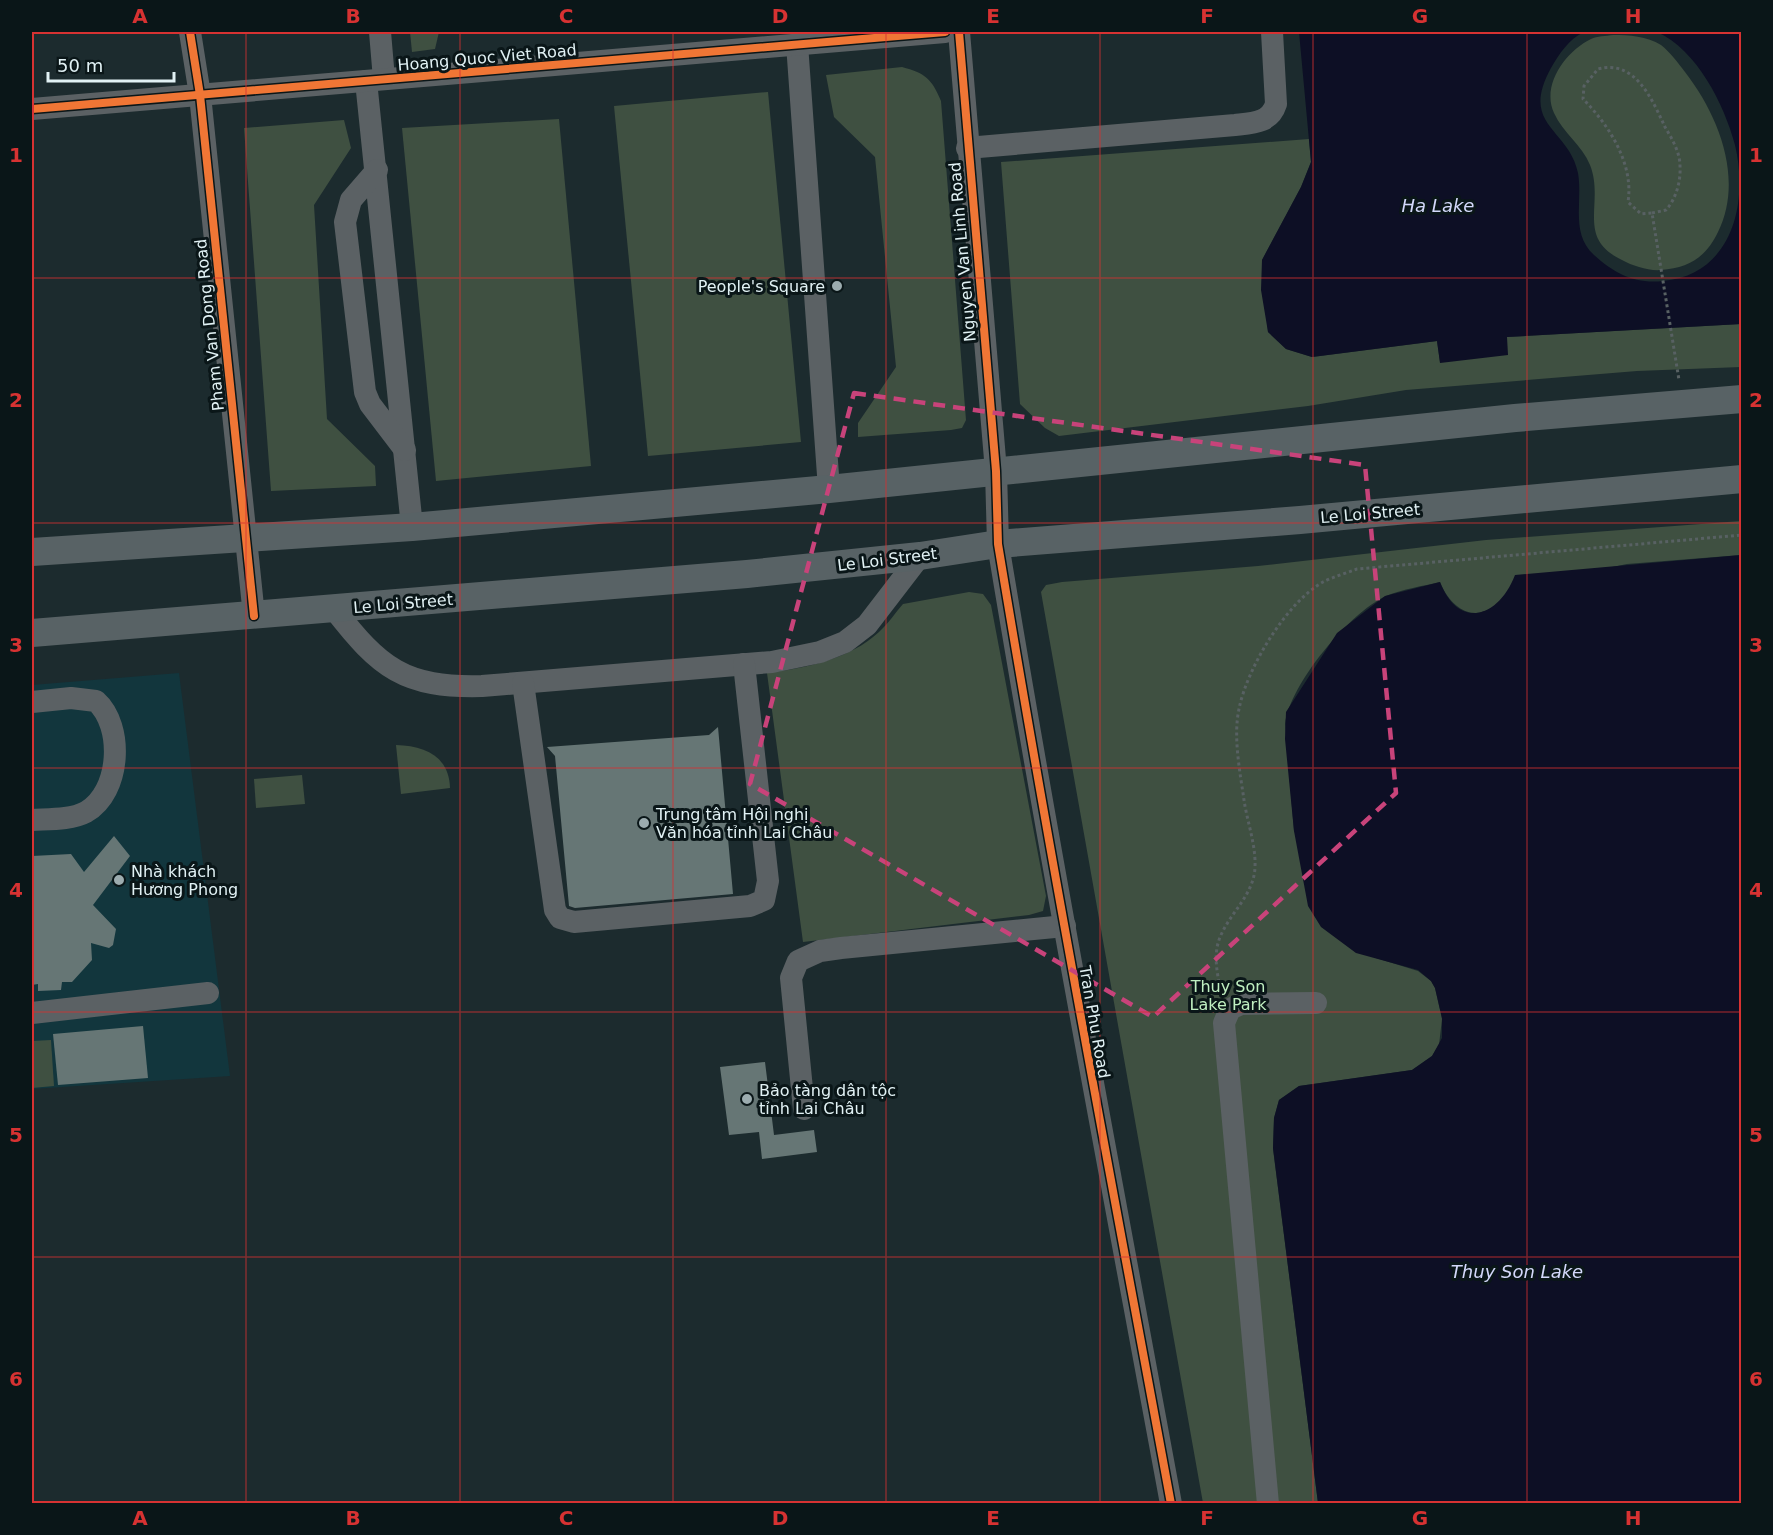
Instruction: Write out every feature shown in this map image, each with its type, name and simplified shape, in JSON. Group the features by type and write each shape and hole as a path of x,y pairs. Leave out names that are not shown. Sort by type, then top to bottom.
{"main road":[{"path":"32,552 412,527 829,489 1515,418 1742,399"},
{"name":"Le Loi Street","path":"32,633 334,609 920,556 998,544 1300,520 1742,479"}],"street":[{"name":"Pham Van Dong Road","path":"190,32 200,95 244,537 254,616"},
{"path":"380,32 375,80 376,170 412,527"},
{"name":"Hoang Quoc Viet Road","path":"32,109 375,80 788,40 945,32"},
{"name":"Nguyen Van Linh Road","path":"959,32 996,471 998,544"},
{"path":"967,148 1235,125 1266,119 1273,112 1276,104 1272,32"},
{"path":"788,40 829,489"},
{"path":"376,170 351,200 346,212 346,233 365,392 370,404 406,451"},
{"name":"Tran Phu Road","path":"998,544 1083,1034 1130,1268 1171,1503"},
{"path":"334,609 378,661 398,673 434,683 461,686 524,683 772,662 820,652 856,635 879,612 920,556"},
{"path":"524,683 555,910 560,918 574,922 750,906 764,900 768,881 744,664"},
{"path":"32,702 71,698 96,701 108,714 114,771 104,796 87,811 77,816 32,820"},
{"path":"804,1109 791,978 798,961 820,951 841,948 1065,926"},
{"path":"32,1013 208,993"},
{"path":"1268,1503 1224,1023 1230,1010 1241,1004 1316,1003"}],"path":[{"path":"1618,67 1631,74 1652,97 1678,152 1681,167 1676,195 1666,210 1652,213 1641,214 1628,202 1628,177 1619,151 1600,116 1583,99 1584,86 1598,69 1618,67"},
{"path":"1652,213 1679,380"},
{"path":"1221,998 1217,971 1219,938 1246,896 1253,880 1255,865 1244,799 1238,735 1239,710 1246,684 1280,624 1297,603 1323,582 1357,569 1742,536"}],"highlighted area":[{"path":"854,393 1365,465 1396,793 1153,1017 750,784"}],"shaded area":[{"name":"Nhà khách Hương Phong","path":"179,673 230,1076 32,1089 32,685"}],"green space":[{"path":"410,32 439,32 435,49 412,52"},
{"path":"1613,35 1644,38 1656,42 1668,51 1697,89 1708,108 1724,149 1729,191 1718,232 1708,248 1696,260 1680,267 1656,270 1636,266 1608,251 1599,241 1595,230 1594,179 1590,165 1554,113 1551,102 1553,80 1565,60 1591,39"},
{"path":"902,67 927,78 941,101 966,420 962,428 951,430 858,437 858,423 896,367 875,157 834,117 826,75"},
{"path":"768,92 801,442 648,456 614,106"},
{"path":"559,119 591,466 436,481 402,128"},
{"path":"344,120 351,148 314,205 327,419 375,466 376,486 271,491 244,128"},
{"path":"1309,139 1311,162 1301,187 1262,260 1268,332 1286,349 1312,357 1437,341 1440,362 1507,337 1741,324 1741,367 1637,371 1406,390 1308,406 1059,436 1045,428 1020,404 1001,162"},
{"name":"Thuy Son Lake Park","path":"1741,521 1741,555 1627,564 1510,588 1492,608 1482,612 1473,613 1463,610 1447,595 1440,582 1386,596 1371,605 1339,633 1309,670 1298,690 1289,708 1285,724 1294,831 1376,958 1418,971 1431,981 1435,988 1442,1019 1439,1045 1432,1056 1412,1070 1299,1086 1279,1100 1274,1118 1273,1149 1318,1503 1203,1503 1041,592 1046,585 1062,582 1258,566 1486,540"},
{"path":"969,592 983,594 991,605 1046,896 1043,911 1029,915 803,942 767,673 827,661 855,649 879,632 903,604"},
{"path":"396,745 417,748 434,755 445,768 450,788 401,794"},
{"path":"302,775 305,804 256,808 254,779"},
{"path":"51,1040 54,1086 32,1088 32,1041"}],"water":[{"name":"Ha Lake","path":"1299,32 1584,32 1569,43 1551,68 1543,87 1540,103 1543,115 1573,158 1578,173 1580,227 1587,246 1602,262 1618,272 1634,279 1653,282 1686,276 1705,265 1720,251 1730,233 1737,212 1739,190 1739,167 1735,145 1716,96 1685,51 1657,32 1741,32 1741,324 1507,337 1508,355 1440,363 1437,341 1312,357 1286,349 1268,332 1261,290 1262,260 1301,187 1311,162"},
{"name":"Thuy Son Lake","path":"1741,555 1741,1503 1318,1503 1273,1148 1274,1118 1279,1100 1299,1086 1412,1070 1432,1056 1442,1038 1442,1018 1435,988 1431,981 1418,970 1356,953 1321,927 1308,906 1294,831 1285,739 1286,712 1337,633 1385,596 1440,582 1448,597 1457,607 1468,612 1479,613 1499,601 1515,575"}],"building":[{"name":"Trung tâm Hội nghị Văn hóa tỉnh Lai Châu","path":"718,727 733,894 575,908 569,906 555,756 547,747 709,735"},
{"path":"114,836 130,856 93,905 116,929 113,945 109,948 91,943 92,960 72,982 62,982 61,990 38,991 38,984 32,985 32,856 71,854 84,872"},
{"path":"143,1026 148,1078 58,1085 53,1034"},
{"name":"Bảo tàng dân tộc tỉnh Lai Châu","path":"765,1062 774,1135 814,1130 817,1152 762,1159 759,1132 729,1135 720,1067"}],"cycle path":[{"path":"190,32 200,95 254,616"},
{"path":"32,109 945,32"},
{"path":"959,32 996,471 998,544 1060,904 1171,1504"}],"place":[{"name":"People's Square","path":"837,286"},
{"name":"Trung tâm Hội nghị Văn hóa tỉnh Lai Châu","path":"644,823"},
{"name":"Nhà khách Hương Phong","path":"119,880"},
{"name":"Bảo tàng dân tộc tỉnh Lai Châu","path":"747,1099"}]}
